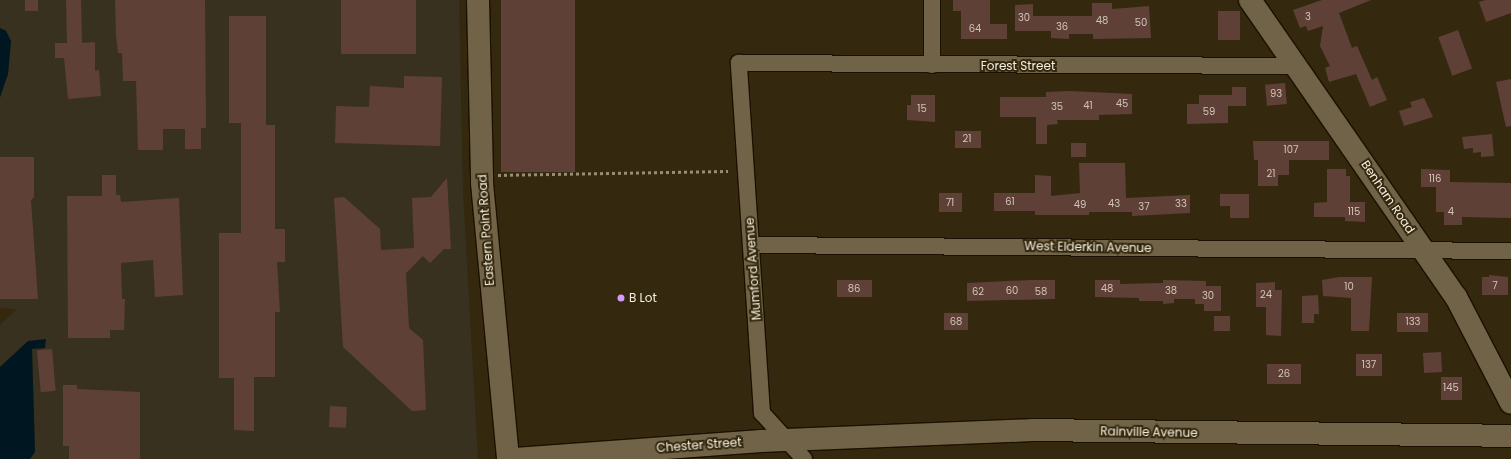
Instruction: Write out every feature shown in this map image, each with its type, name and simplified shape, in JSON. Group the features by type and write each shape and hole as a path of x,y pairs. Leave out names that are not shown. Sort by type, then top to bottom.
{"main road":[{"name":"Eastern Point Road","path":"478,0 482,183 508,459"},
{"name":"Benham Road","path":"1253,1 1426,251 1456,297 1511,403"},
{"name":"Rainville Avenue","path":"787,440 1032,430 1511,436"},
{"name":"Chester Street","path":"515,459 787,440"}],"street":[{"path":"932,0 932,65"},
{"name":"Forest Street","path":"739,63 1297,66"},
{"name":"Mumford Avenue","path":"739,63 762,413 804,459"},
{"name":"West Elderkin Avenue","path":"751,244 1511,251"}],"path":[{"path":"498,175 728,172"}],"shaded area":[{"path":"0,0 459,0 463,192 478,459 30,459 35,452 32,349 28,341 0,367 0,325 17,309 0,308 0,98 8,74 11,41 6,31 0,28"}],"water":[{"path":"0,28 6,31 11,41 8,74 0,97"},
{"path":"46,339 45,348 32,349 35,452 30,459 0,459 0,367 28,341"}],"building":[{"path":"25,0 38,0 38,11 25,11"},
{"path":"66,0 81,0 82,43 95,42 95,71 99,70 101,96 68,99 64,58 55,58 55,43 67,43"},
{"path":"115,0 205,0 206,128 201,128 201,149 185,149 185,129 163,129 163,150 138,150 136,81 123,81 122,53 118,53 116,36"},
{"path":"341,0 416,0 416,54 341,54"},
{"path":"501,0 575,0 575,172 501,172"},
{"path":"953,0 990,0 990,24 1007,24 1007,39 961,39 961,11 953,11"},
{"path":"1322,0 1371,0 1339,13 1352,48 1357,46 1372,80 1377,77 1387,100 1370,107 1356,74 1329,82 1325,68 1330,66 1320,46 1323,26 1308,31 1306,26 1300,28 1293,10"},
{"path":"1486,0 1511,0 1511,13 1486,22 1479,2"},
{"path":"1092,3 1112,3 1112,9 1149,6 1151,38 1093,39 1093,34 1069,34 1069,39 1051,38 1051,31 1015,31 1015,5 1033,4 1033,16 1092,16"},
{"path":"1218,11 1240,11 1240,40 1218,40"},
{"path":"229,16 266,16 266,125 275,125 275,229 285,229 285,262 277,262 280,312 275,312 275,377 254,377 254,431 234,430 234,378 219,378 219,233 241,233 241,123 229,123"},
{"path":"1458,30 1472,69 1452,76 1438,37"},
{"path":"404,76 442,77 440,146 335,143 336,106 369,107 370,86 404,88"},
{"path":"1511,79 1511,126 1506,127 1496,82"},
{"path":"1285,83 1287,104 1267,106 1265,85"},
{"path":"1232,87 1246,87 1246,106 1228,106 1228,123 1187,124 1187,104 1199,104 1199,95 1232,95"},
{"path":"1069,91 1132,94 1132,114 1099,115 1099,120 1057,120 1058,124 1047,125 1047,144 1036,144 1036,117 1000,117 1000,97 1046,97 1046,92"},
{"path":"911,95 935,95 935,122 907,120 907,105 911,105"},
{"path":"1424,98 1433,117 1404,126 1399,111 1412,107 1410,102"},
{"path":"955,131 981,131 981,148 955,148"},
{"path":"1492,134 1494,156 1481,157 1481,152 1473,153 1473,148 1464,149 1462,137"},
{"path":"1253,141 1329,141 1329,160 1289,160 1289,175 1278,175 1278,186 1258,186 1258,160 1254,160"},
{"path":"1071,143 1086,143 1086,157 1071,157"},
{"path":"0,157 34,157 34,197 31,200 38,299 0,299"},
{"path":"1079,163 1125,163 1126,198 1190,195 1190,213 1132,216 1132,212 1089,212 1089,215 1035,215 1035,211 994,211 994,193 1035,193 1035,175 1051,176 1051,196 1080,193"},
{"path":"1327,169 1346,169 1346,176 1350,176 1350,202 1365,202 1365,222 1345,221 1345,217 1314,217 1314,203 1327,202"},
{"path":"1421,169 1450,170 1450,182 1511,183 1511,218 1462,217 1462,225 1444,225 1444,212 1436,212 1436,187 1421,187"},
{"path":"102,175 116,175 116,195 120,195 121,202 179,198 183,295 155,297 153,260 121,263 122,299 125,299 124,330 110,330 110,338 68,338 67,196 102,196"},
{"path":"447,178 451,249 444,249 430,263 423,256 406,273 409,328 423,340 426,410 412,411 343,347 334,198 344,197 380,229 381,250 414,248 412,198 431,197"},
{"path":"939,193 962,193 962,212 939,212"},
{"path":"1220,194 1249,194 1249,218 1230,218 1230,206 1220,206"},
{"path":"1489,275 1508,277 1508,295 1482,295 1482,277 1489,277"},
{"path":"1339,277 1372,277 1369,331 1351,331 1351,298 1323,296 1322,280"},
{"path":"837,280 872,280 872,297 837,297"},
{"path":"1055,280 1055,299 967,301 967,283"},
{"path":"1095,280 1120,280 1120,284 1163,283 1163,280 1206,281 1206,286 1221,286 1221,311 1204,311 1204,304 1195,304 1195,299 1174,299 1174,303 1163,304 1163,301 1139,301 1139,298 1095,297"},
{"path":"1275,282 1275,290 1282,290 1281,336 1266,335 1266,307 1256,307 1256,283"},
{"path":"1318,295 1319,314 1314,314 1314,323 1302,323 1302,296"},
{"path":"944,313 968,313 968,330 944,330"},
{"path":"1397,313 1428,313 1428,332 1397,332"},
{"path":"1214,316 1230,316 1230,331 1214,331"},
{"path":"52,349 56,391 41,392 37,350"},
{"path":"1441,352 1442,372 1424,373 1423,353"},
{"path":"1356,354 1382,354 1382,376 1356,376"},
{"path":"1267,364 1301,364 1301,384 1267,384"},
{"path":"1441,377 1462,377 1462,400 1441,400"},
{"path":"63,385 77,385 77,389 140,392 140,459 69,459 69,446 63,446"},
{"path":"330,406 347,407 346,428 329,427"}],"place":[{"name":"B Lot","path":"621,298"}]}
